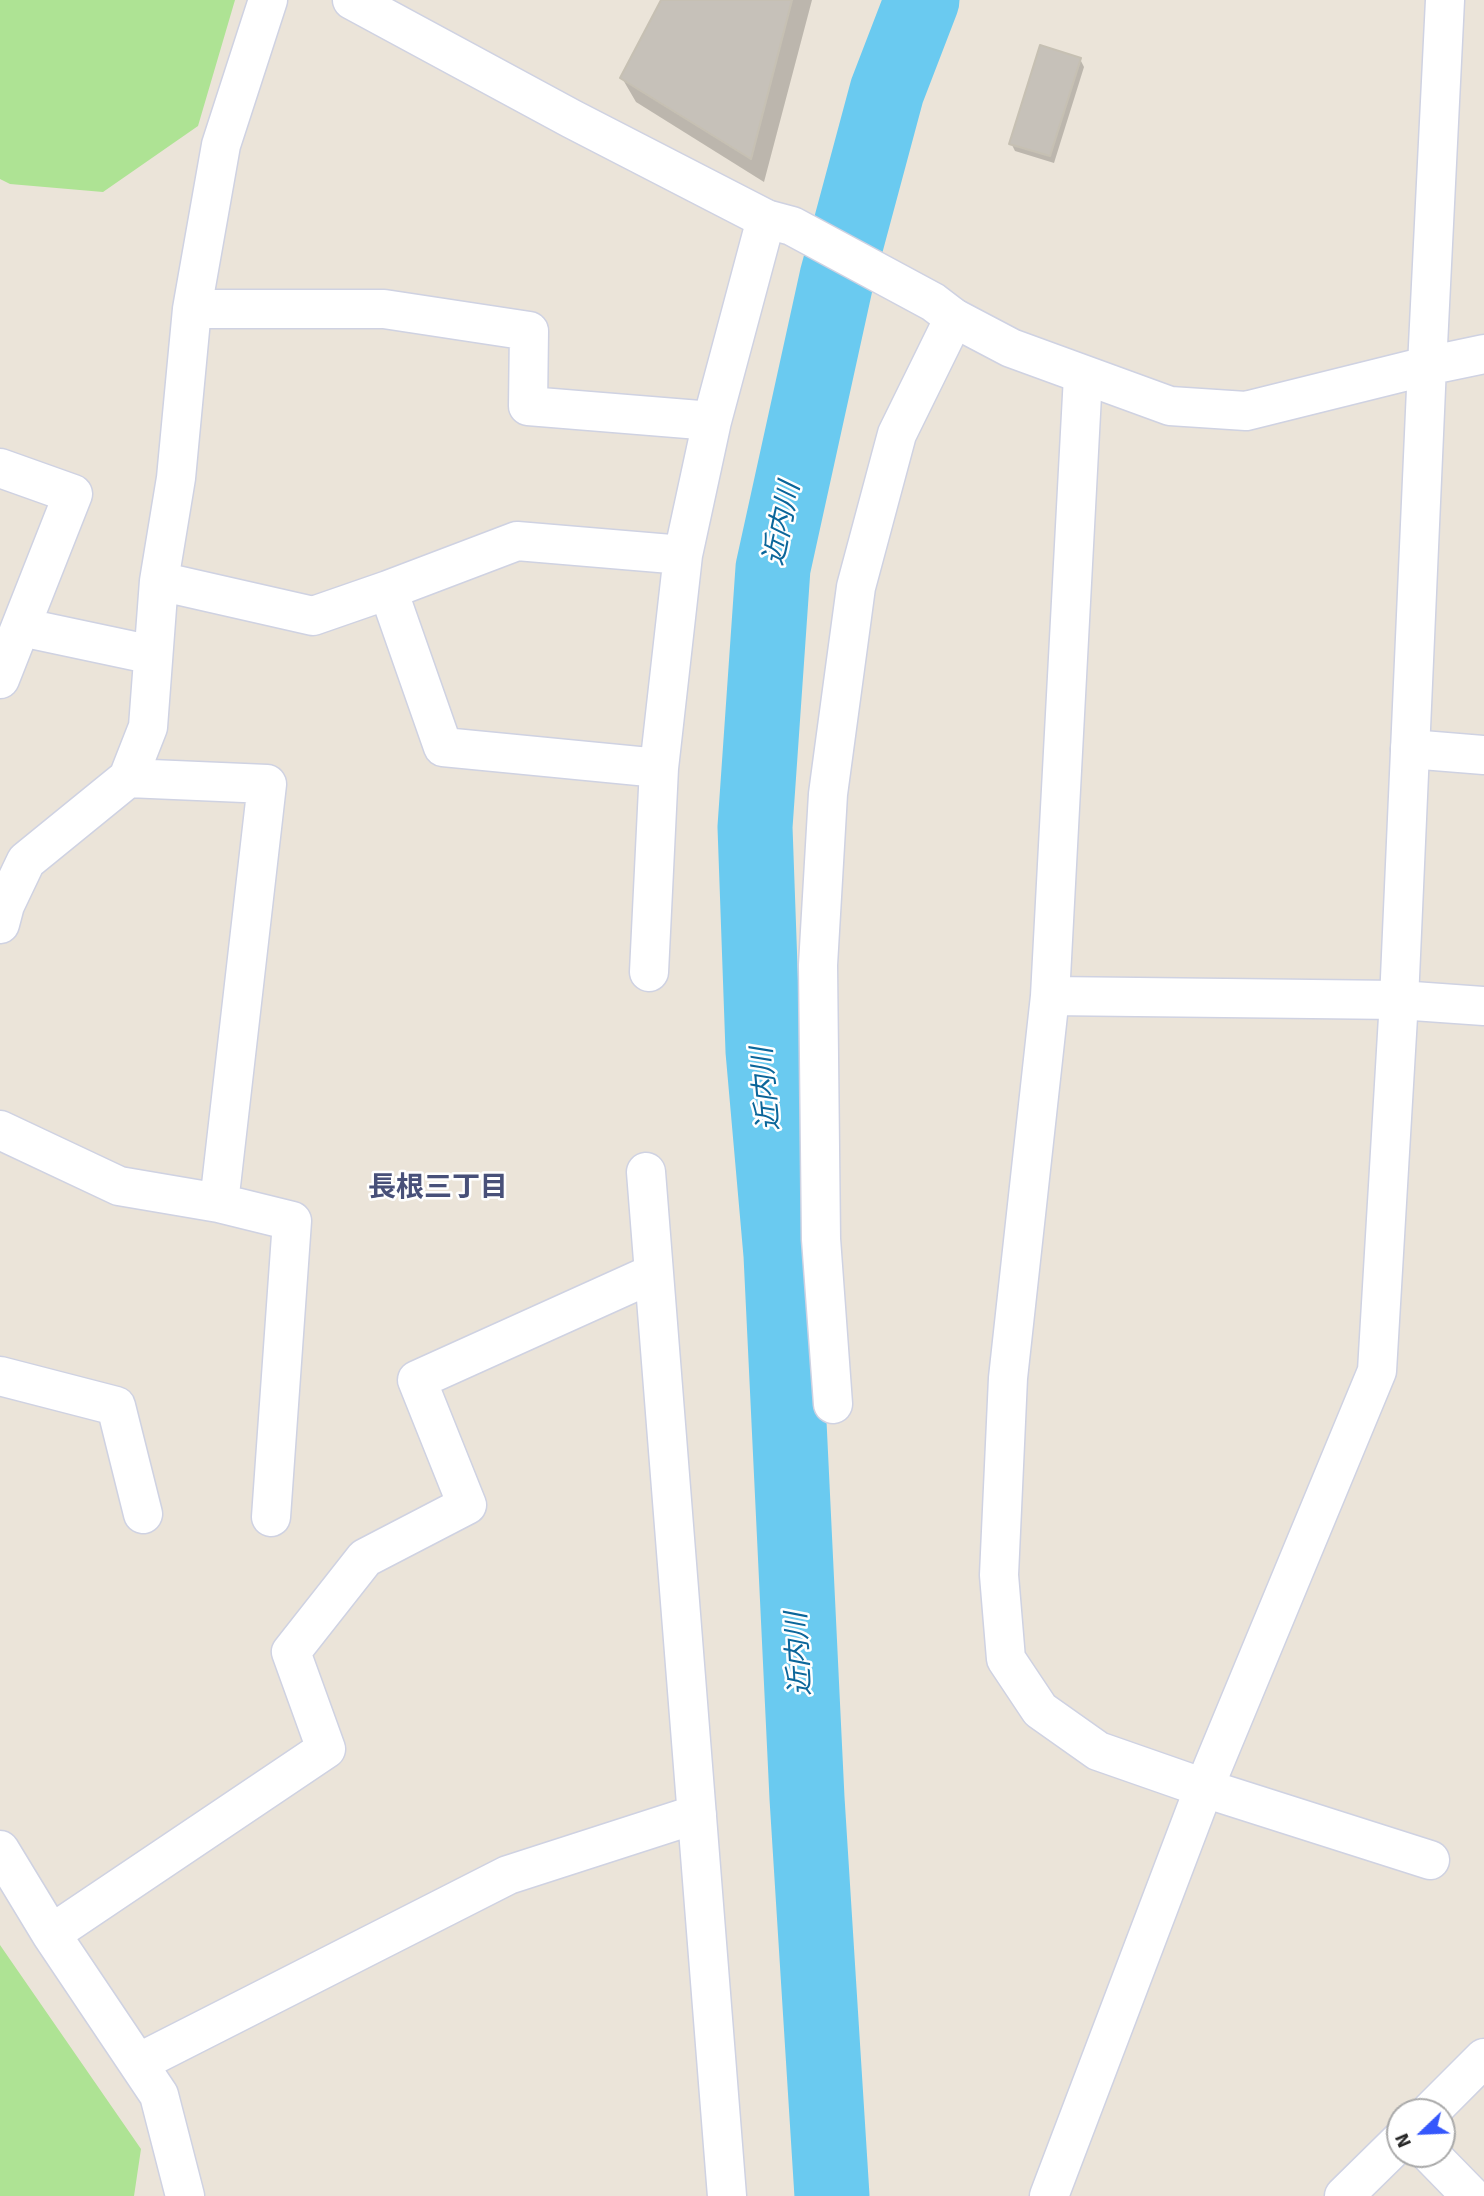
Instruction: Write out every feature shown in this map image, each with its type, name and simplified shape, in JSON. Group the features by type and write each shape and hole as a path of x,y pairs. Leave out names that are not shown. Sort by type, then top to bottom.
{"street":[{"path":"0,924 13,855 128,778 149,727 159,581 176,478 192,309 221,145 268,0"},
{"path":"352,0 572,119 779,222 1011,348 1170,405 1246,411 1484,354"},
{"path":"1049,2196 1204,1788 1377,1371 1399,1000 1446,0"},
{"path":"649,972 659,768 683,555 712,421 779,222"},
{"path":"192,309 384,309 529,331 528,406 712,421"},
{"path":"832,1404 821,1239 818,965 828,794 860,574 897,434 943,310"},
{"path":"1083,376 1050,996 1008,1378 999,1575 1006,1659 1041,1710 1098,1751 1430,1860"},
{"path":"0,468 73,494 0,679"},
{"path":"159,581 313,616 517,541 683,555"},
{"path":"388,590 443,747 659,768"},
{"path":"21,627 153,655"},
{"path":"1410,749 1484,755"},
{"path":"128,778 267,784 219,1203"},
{"path":"1050,996 1399,1000 1484,1006"},
{"path":"0,1130 119,1186 219,1203 292,1221 271,1517"},
{"path":"646,1172 727,2196"},
{"path":"51,1934 326,1749 290,1652 366,1558 467,1505 417,1380 654,1273"},
{"path":"0,1376 116,1406 143,1514"},
{"path":"138,2063 508,1875 697,1814"},
{"path":"0,1850 51,1934 159,2095 185,2196"},
{"path":"1444,2098 1484,2058"},
{"path":"1344,2196 1386,2155"},
{"path":"1444,2168 1471,2196"}],"green space":[{"path":"0,0 235,0 198,126 103,192 10,184 0,179"},
{"path":"0,1945 141,2149 134,2196 0,2196"}],"building":[{"path":"661,0 792,0 751,159 620,78"},
{"path":"1040,45 1081,58 1050,156 1009,144"}],"waterway":[{"name":"近内川","path":"832,2196 807,1798 781,1255 763,1051 755,827 773,568 837,277 887,91 922,0"}],"district":[{"name":"長根三丁目","path":"438,1189"}]}
